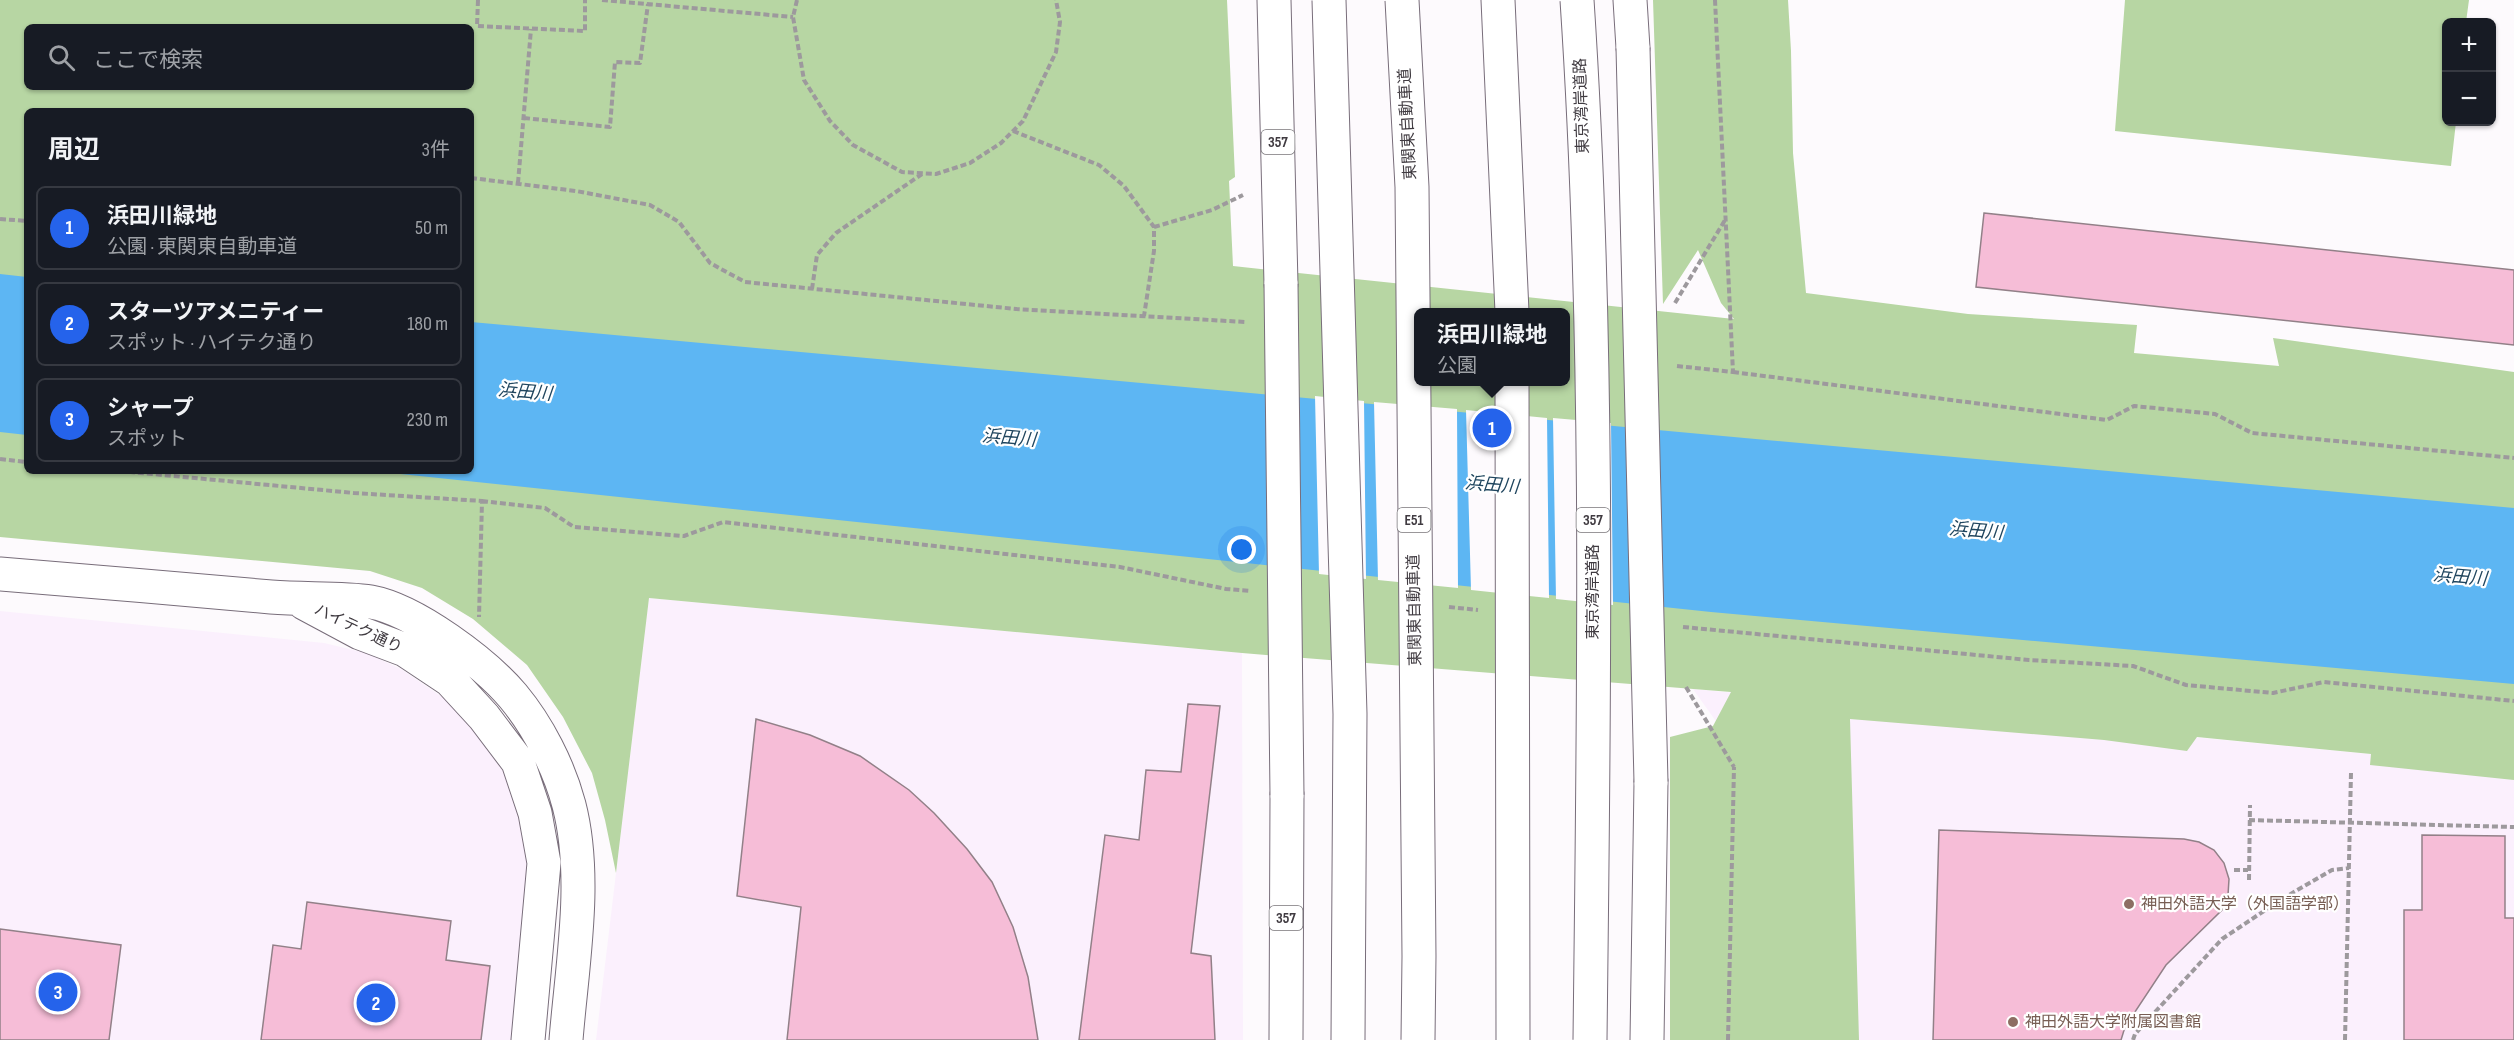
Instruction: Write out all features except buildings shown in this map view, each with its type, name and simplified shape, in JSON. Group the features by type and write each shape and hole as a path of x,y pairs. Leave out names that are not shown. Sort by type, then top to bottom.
{"main road":[{"name":"357","path":"1274,0 1281,284 1287,795 1286,1040"},
{"path":"1329,0 1350,714 1348,1040"},
{"name":"東関東自動車道","path":"1402,0 1412,187 1418,1040"},
{"path":"1498,0 1512,308"},
{"name":"東京湾岸道路","path":"1576,0 1591,335 1594,722 1590,1040"},
{"path":"1630,0 1651,782 1647,1040"},
{"path":"1512,386 1513,1040"},
{"path":"0,574 297,599"},
{"name":"ハイテク通り","path":"297,599 360,633 405,650 450,680 484,717 518,762 535,813 544,863 528,1040"},
{"name":"ハイテク通り","path":"297,599 372,603 424,622 467,654 513,696 547,746 569,805 578,868 576,926 566,1040"}],"path":[{"path":"478,0 477,26 585,31 585,0"},
{"path":"602,0 793,17"},
{"path":"797,0 793,17 804,80 830,121 853,145 902,172 936,174 970,163 1001,144 1023,121 1056,52 1060,22 1056,0"},
{"path":"1715,0 1733,372"},
{"path":"524,118 610,127 615,62 640,63 648,4"},
{"path":"518,184 531,29"},
{"path":"1013,131 1099,165 1124,186 1154,227 1154,251 1144,316"},
{"path":"812,289 818,255 836,233 922,173"},
{"path":"474,178 576,191 650,205 679,222 710,263 745,282 1016,309 1257,323"},
{"path":"1154,227 1212,210 1243,195"},
{"path":"0,219 24,221"},
{"path":"1674,306 1726,219"},
{"path":"1666,365 2107,420 2134,406 2215,414 2252,433 2514,458"},
{"path":"1676,365 1676,377"},
{"path":"0,459 24,462"},
{"path":"152,474 354,493 482,501 478,620"},
{"path":"1684,616 1684,628"},
{"path":"1685,676 1686,688 1734,767 1728,1040"},
{"path":"2345,1040 2351,773"},
{"path":"2249,880 2250,805"},
{"path":"2249,820 2514,827"},
{"path":"2133,1040 2135,1034 2222,939 2282,898 2332,870 2349,868"},
{"path":"2234,870 2248,870"}],"shaded area":[{"path":"649,598 1242,653 1243,1040 596,1040"},
{"path":"0,611 324,643 366,653 401,669 454,705 508,778 521,809 533,873 513,1040 0,1040"},
{"name":"神田外語大学（外国語学部）","path":"1693,689 2514,768 2514,1040 1741,1040 1747,765"}],"green space":[{"path":"0,0 1227,0 1235,177 1229,181 1233,266 1734,319 1721,303 1698,250 1663,304 1653,0 1788,0 1793,153 1806,293 1968,314 2137,325 2134,353 2279,366 2273,338 2514,372 2514,780 2370,765 2371,754 2197,737 2187,751 2104,740 1850,719 1859,1040 1670,1040 1670,737 1713,726 1731,692 1242,653 649,598 616,873 592,773 563,717 527,665 473,619 422,588 370,571 0,537"},
{"path":"2125,0 2469,0 2467,18 2442,18 2442,126 2456,126 2451,166 2115,131"}],"water":[{"path":"0,274 24,277 24,435 0,432"},
{"name":"浜田川","path":"474,322 2514,508 2514,684 1711,612 400,474 474,474"}],"pier":[{"path":"1315,396 1364,401 1366,579 1319,574"},
{"path":"1374,402 1457,409 1458,588 1378,580"},
{"path":"1466,410 1547,418 1549,598 1471,590"},
{"path":"1553,418 1611,423 1613,605 1556,599"}],"place":[{"name":"浜田川緑地","path":"1492,428"},
{"name":"神田外語大学（外国語学部）","path":"2129,904"},
{"name":"シャープ","path":"58,992"},
{"name":"スターツアメニティー","path":"376,1003"},
{"name":"神田外語大学附属図書館","path":"2013,1022"}]}
